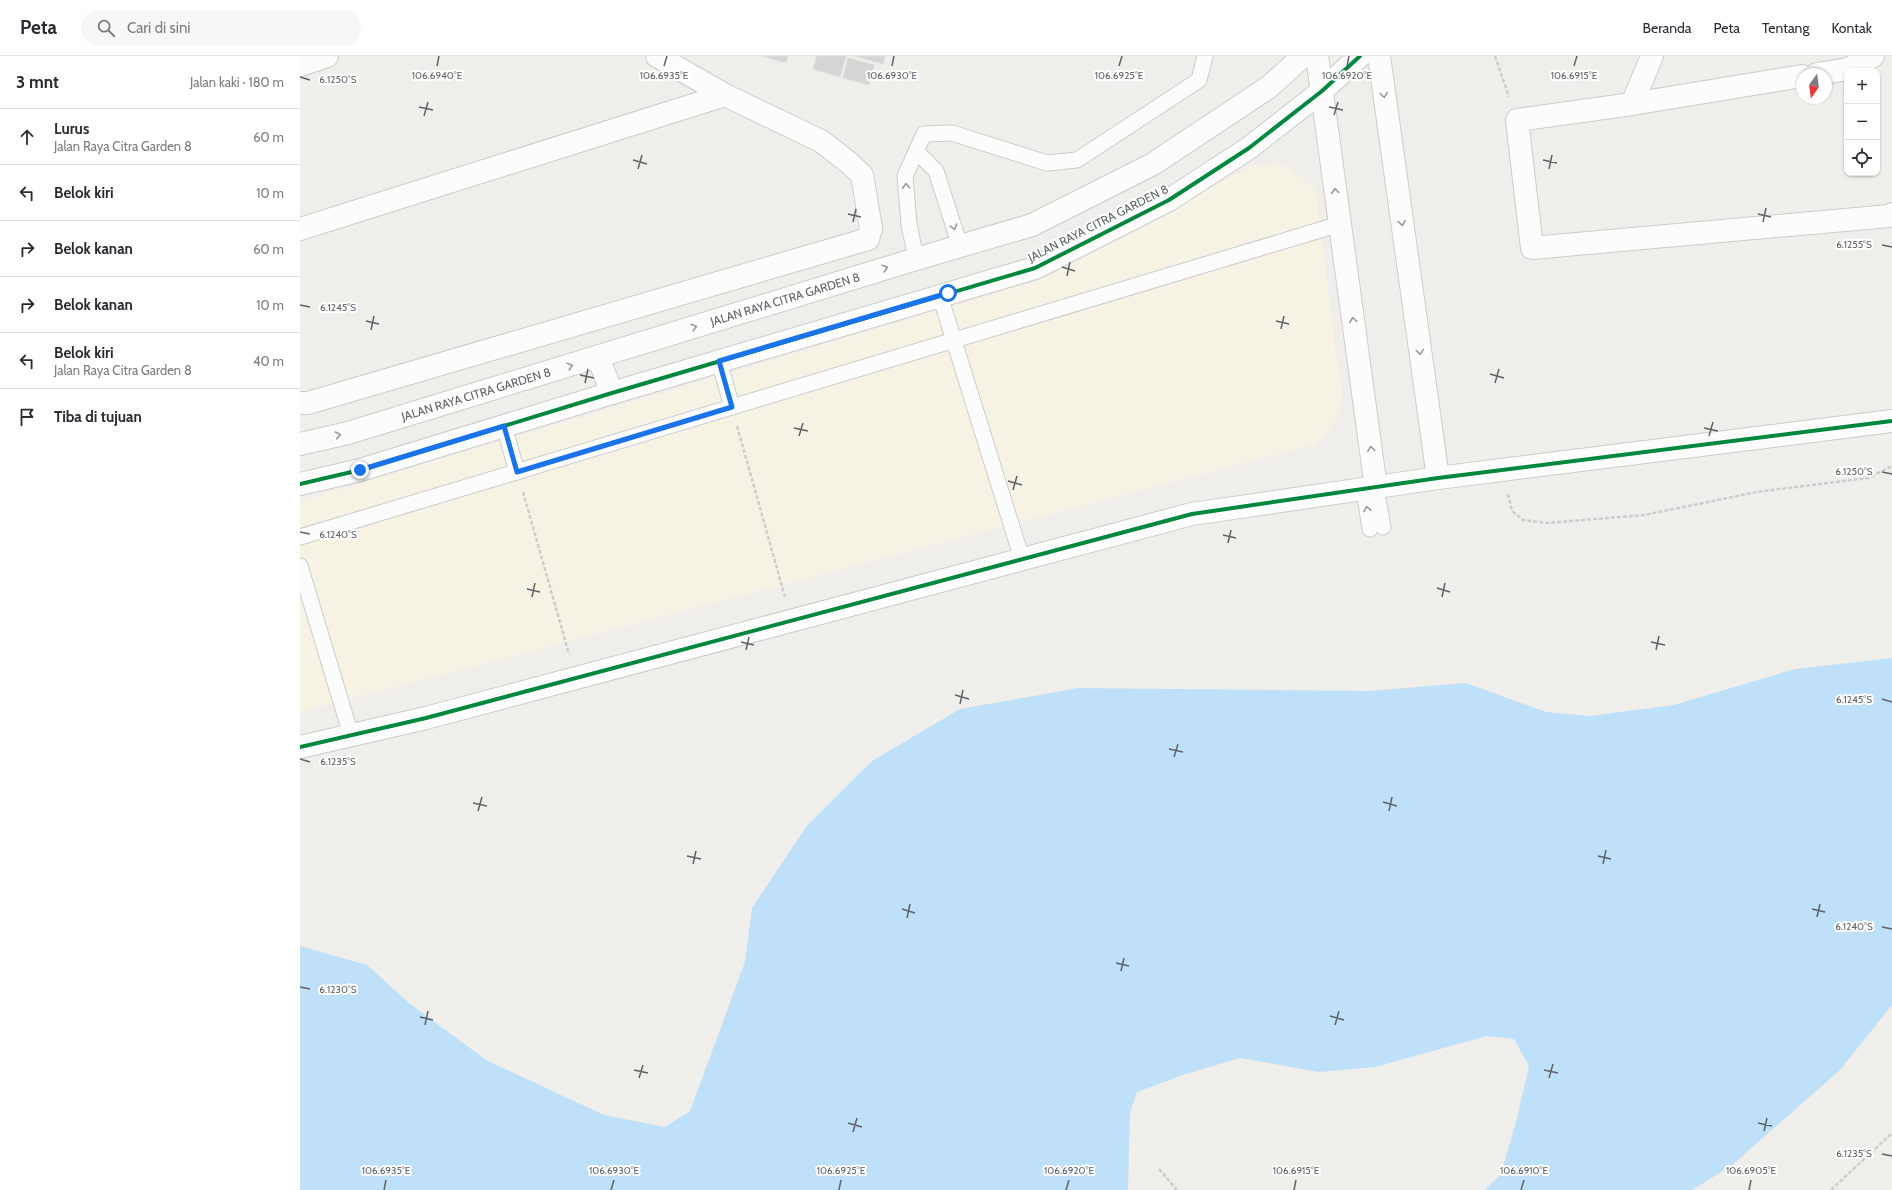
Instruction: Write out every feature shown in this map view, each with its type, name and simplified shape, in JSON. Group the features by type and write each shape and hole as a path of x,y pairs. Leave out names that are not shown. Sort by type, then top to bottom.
{"street":[{"path":"300,65 327,56"},
{"path":"304,403 868,239 871,228 862,175 848,162 821,141 725,95 657,56"},
{"name":"JALAN RAYA CITRA GARDEN 8","path":"300,444 348,433 916,259 1032,225 1153,164 1269,87 1303,56"},
{"path":"1317,56 1340,224 1370,488"},
{"name":"JALAN RAYA CITRA GARDEN 8","path":"300,484 360,470 612,393 1035,268 1169,200 1249,148 1322,91 1360,56"},
{"path":"1379,56 1438,478"},
{"path":"1632,104 1652,56"},
{"path":"1832,72 1848,69 1873,56"},
{"path":"1796,77 1632,104 1516,120 1532,248 1889,216 1892,214"},
{"path":"300,229 725,95"},
{"path":"598,357 612,393"},
{"path":"300,747 426,718 1192,514 1438,478 1892,421"}],"lane":[{"path":"916,259 909,224 905,176 924,134 952,134 1047,163 1076,160 1199,80 1205,56"},
{"path":"916,151 936,171 960,246"},
{"path":"300,537 1340,224"},
{"path":"940,296 1022,559"},
{"path":"719,361 732,407"},
{"path":"504,426 517,472"},
{"path":"1370,488 1377,528"},
{"path":"300,566 351,735"}],"path":[{"path":"1494,56 1516,120"},
{"path":"732,407 792,620"},
{"path":"1502,471 1512,511 1523,520 1548,524 1644,515 1757,492 1868,478 1892,466"},
{"path":"517,472 576,678"},
{"path":"1831,1190 1892,1133"},
{"path":"1159,1169 1177,1190"}],"shaded area":[{"path":"1284,165 1315,189 1342,398 1334,423 1316,444 300,712 300,501 1040,280 1251,166"}],"water":[{"path":"1892,658 1892,1005 1840,1070 1731,1166 1692,1190 1485,1190 1501,1174 1516,1122 1529,1066 1514,1039 1487,1036 1375,1067 1319,1072 1240,1058 1186,1074 1137,1092 1130,1112 1128,1190 300,1190 300,946 367,965 409,1003 486,1060 604,1115 665,1127 690,1111 745,962 752,908 806,827 872,761 960,709 1079,688 1370,691 1466,683 1546,712 1590,716 1674,705 1795,669"}],"building":[{"path":"762,56 788,56 786,63"},
{"path":"817,56 846,56 840,77 813,69"},
{"path":"855,56 885,56 883,64"},
{"path":"848,58 874,65 869,85 843,78"}],"cycle path":[{"path":"300,484 360,470 612,393 1035,268 1169,200 1249,148 1322,91 1360,56"},
{"path":"300,747 426,718 1192,514 1438,478 1892,421"}],"route":[{"path":"360,470 504,426 517,472 732,407 719,361 948,293"}]}
